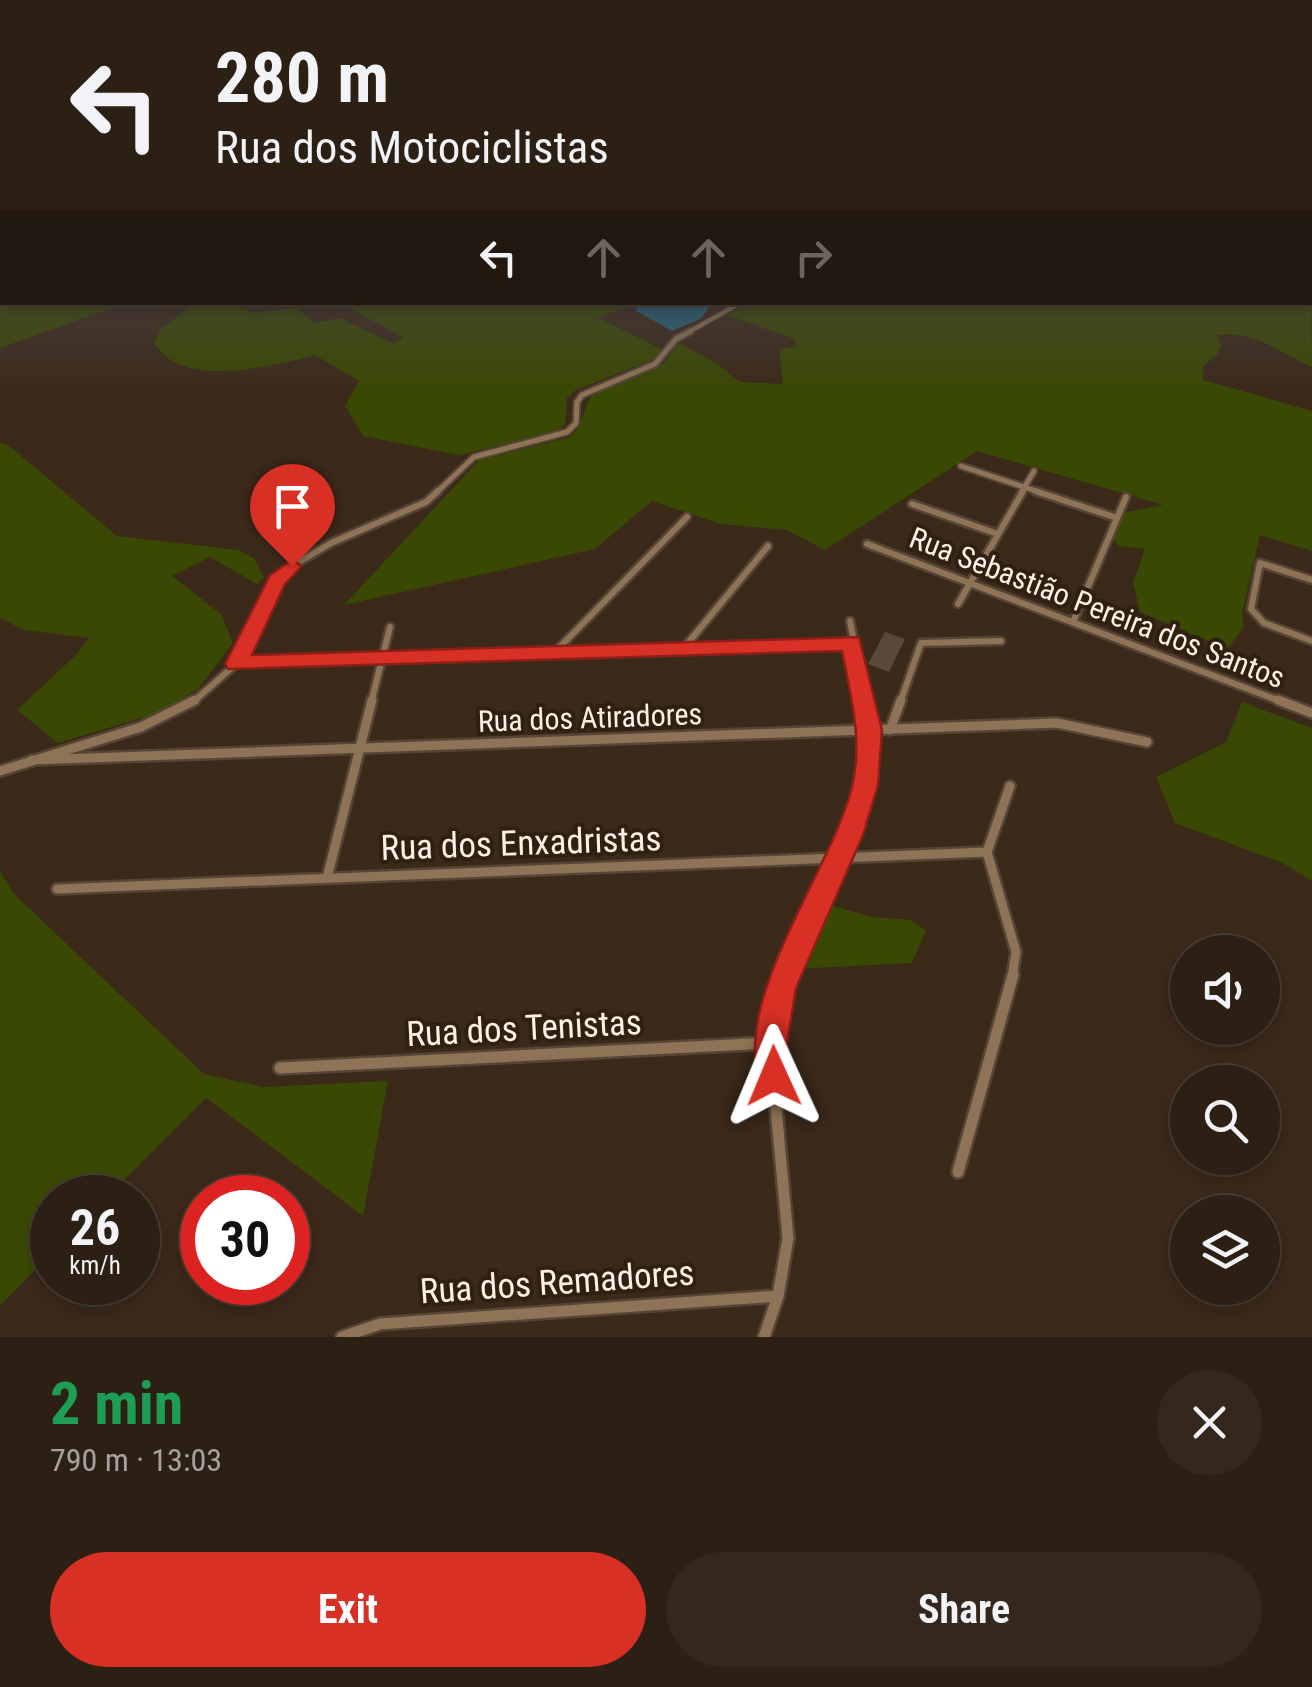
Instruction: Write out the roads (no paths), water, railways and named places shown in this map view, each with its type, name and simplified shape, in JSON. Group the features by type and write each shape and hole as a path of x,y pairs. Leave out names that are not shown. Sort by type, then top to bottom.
{"street":[{"path":"0,771 159,720 202,697 236,664 277,580 302,559 426,502 474,457 567,432 576,424 576,402 582,395 656,364 676,339 737,305"},
{"path":"961,466 1117,518"},
{"path":"958,604 1034,471"},
{"path":"1073,622 1126,498"},
{"path":"912,504 998,534"},
{"path":"553,653 688,517"},
{"name":"Rua Sebastião Pereira dos Santos","path":"867,544 1312,713"},
{"path":"683,649 768,546"},
{"path":"1312,580 1260,563 1250,610 1256,618 1312,640"},
{"path":"764,1337 784,1266 787,1222 770,1043 787,971 840,858 866,785 870,730 850,621"},
{"path":"327,878 390,627"},
{"path":"890,730 921,643 1001,642"},
{"path":"236,664 852,643"},
{"name":"Rua dos Atiradores","path":"32,760 1057,722 1147,742"},
{"path":"958,1172 1014,963 1011,927 987,852 1010,786"},
{"name":"Rua dos Enxadristas","path":"57,889 987,852"},
{"name":"Rua dos Tenistas","path":"280,1068 770,1043"},
{"name":"Rua dos Remadores","path":"342,1337 380,1324 778,1296"}],"water":[{"path":"639,305 710,305 702,318 672,331 636,311"}]}
